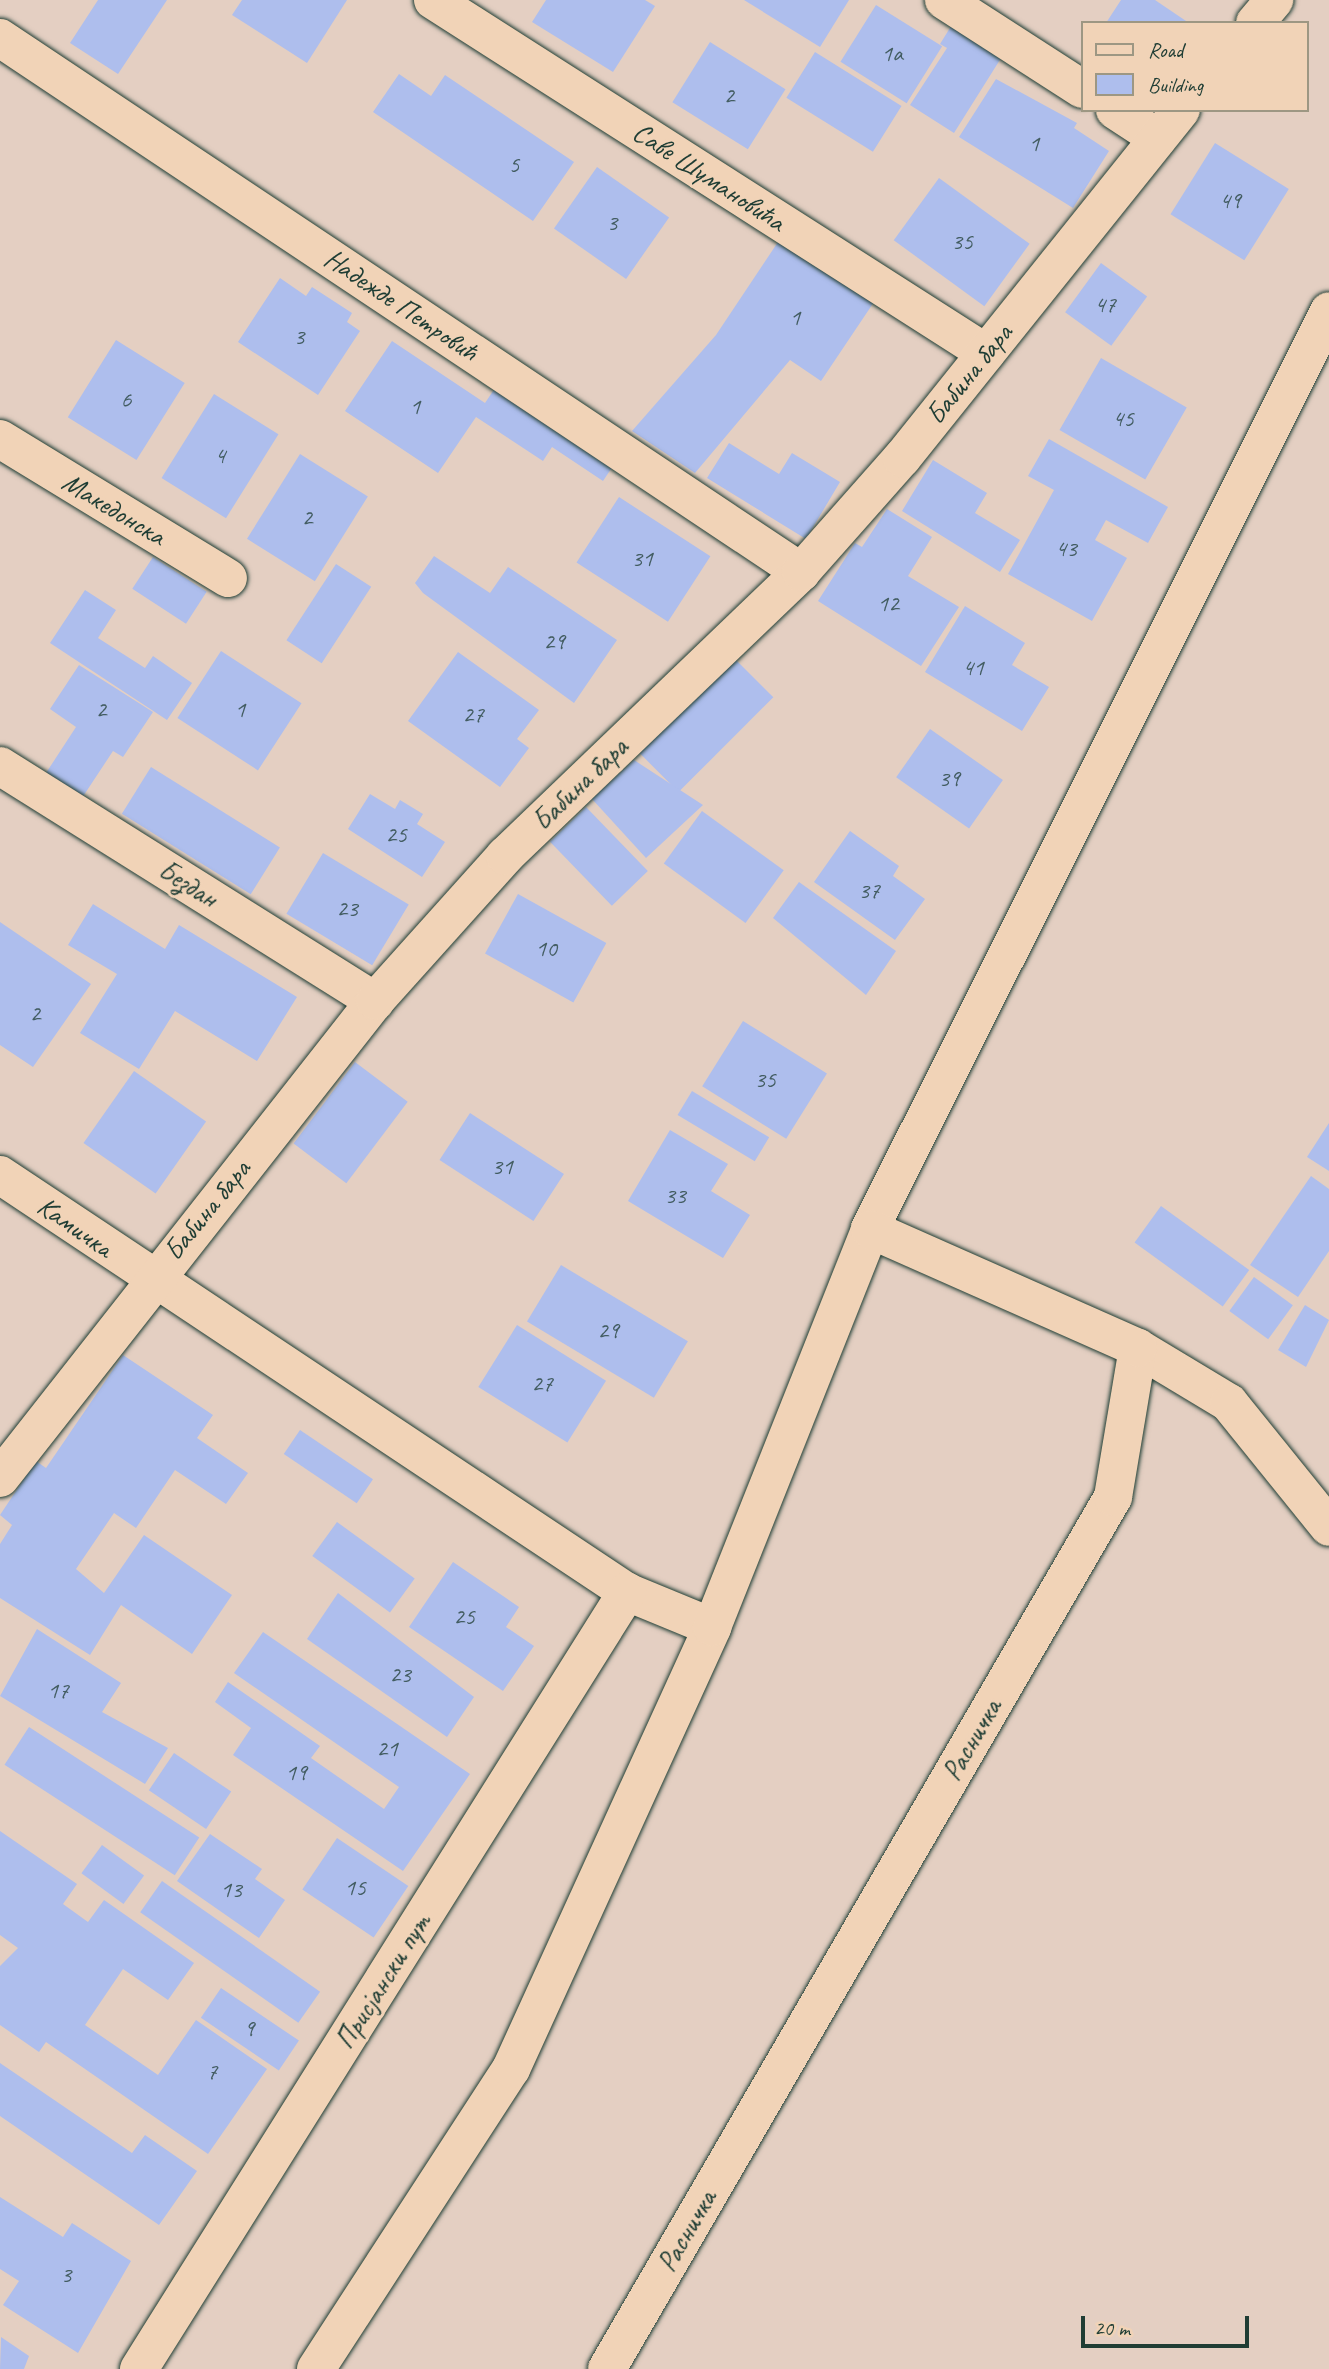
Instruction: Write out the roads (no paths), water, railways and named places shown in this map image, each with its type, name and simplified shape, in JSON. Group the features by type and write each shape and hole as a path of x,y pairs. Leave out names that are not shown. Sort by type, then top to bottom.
{"street":[{"name":"Саве Шумановића","path":"433,0 986,353"},
{"path":"944,0 1080,88"},
{"path":"1257,21 1274,0"},
{"name":"Надежде Петровић","path":"0,38 801,572"},
{"path":"1123,112 1169,124"},
{"name":"Бабина бара","path":"0,1478 151,1280 375,1001 505,856 801,572 986,353 1169,124"},
{"path":"316,2369 511,2069 712,1627 870,1229 1329,310"},
{"name":"Македонска","path":"0,439 228,578"},
{"name":"Бездан","path":"0,766 375,1001"},
{"name":"Камичка","path":"0,1175 151,1280 627,1592 712,1627"},
{"path":"870,1229 1138,1348 1229,1403 1329,1527"},
{"name":"Расничка","path":"607,2369 1113,1497 1138,1348"},
{"name":"Присјански пут","path":"139,2369 627,1592"}]}
